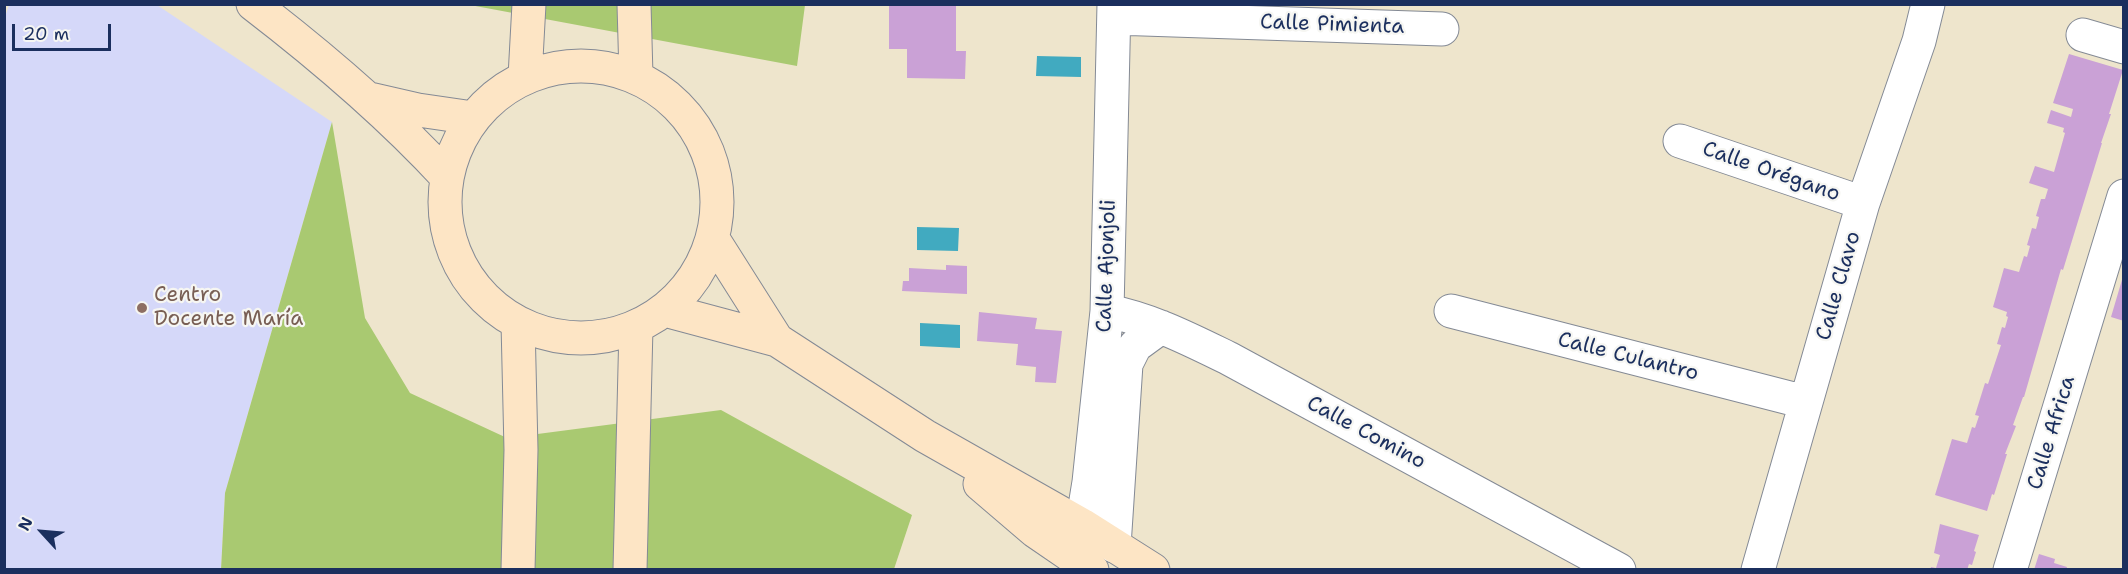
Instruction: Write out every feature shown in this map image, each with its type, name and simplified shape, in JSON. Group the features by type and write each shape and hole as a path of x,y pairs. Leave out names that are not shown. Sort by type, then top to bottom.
{"main road":[{"path":"253,4 370,99 447,177"},
{"path":"525,77 529,4"},
{"path":"634,4 636,76"},
{"path":"562,66 600,66 636,76 677,104 705,144 718,191 713,240 694,278 665,310 636,327 597,338 556,337 518,323 483,298 458,262 446,221 447,177 456,146 473,118 497,94 525,77 562,66"},
{"path":"370,99 418,110 473,118"},
{"path":"713,240 777,340"},
{"path":"665,310 777,340 925,436 1082,525 1153,570"},
{"path":"518,323 521,450 518,570"},
{"path":"630,570 636,327"},
{"path":"925,436 1035,531 1080,565"}],"street":[{"name":"Calle Clavo","path":"1758,570 1863,203 1919,41 1928,4"},
{"name":"Calle Pimienta","path":"1114,11 1442,29"},
{"name":"Calle Ajonjoli","path":"1082,525 1089,482 1107,311 1114,11"},
{"path":"2083,35 2124,47"},
{"name":"Calle Orégano","path":"1680,141 1863,203"},
{"name":"Calle Africa","path":"2010,570 2122,208"},
{"name":"Calle Comino","path":"1107,311 1176,332 1228,358 1619,570"},
{"name":"Calle Culantro","path":"1450,311 1805,402"},
{"name":"Calle Ajonjoli","path":"1114,546 1126,364 1135,346 1161,327"}],"shaded area":[{"name":"Centro Docente María","path":"9,5 157,5 332,122 225,493 221,569 5,570 5,17"}],"green space":[{"path":"470,5 805,5 797,66"},
{"path":"332,122 365,318 410,393 507,438 721,410 912,515 894,569 221,570 225,493"}],"water":[{"path":"1037,56 1081,57 1081,77 1036,76"},
{"path":"917,227 959,228 958,251 917,250"},
{"path":"920,323 960,325 960,348 920,346"}],"building":[{"path":"889,4 956,4 956,51 966,51 965,79 907,78 907,49 889,49"},
{"path":"2069,54 2123,70 2024,397 2013,425 2016,426 1987,511 1935,495 1952,439 1967,443 1972,427 1975,428 1979,416 1975,415 1985,383 1988,384 2001,345 1997,344 2002,327 2005,328 2007,312 1993,307 2004,268 2019,272 2024,256 2027,257 2030,246 2027,245 2032,228 2036,229 2039,217 2036,216 2041,199 2045,199 2048,189 2029,183 2035,166 2054,172 2065,133 2064,128 2047,123 2051,110 2071,117 2073,109 2053,103"},
{"path":"946,265 967,266 967,294 902,291 903,281 909,281 909,268 946,270"},
{"path":"2124,273 2124,321 2111,317"},
{"path":"979,312 1037,318 1035,329 1062,331 1056,383 1035,382 1036,367 1016,365 1018,344 977,341"},
{"path":"1940,524 1979,535 1972,565 1969,564 1967,570 1930,570 1931,567 1936,568 1940,555 1934,553"},
{"path":"2039,554 2055,559 2054,563 2067,567 2066,570 2034,570"}],"place":[{"name":"Centro Docente María","path":"142,308"}]}
